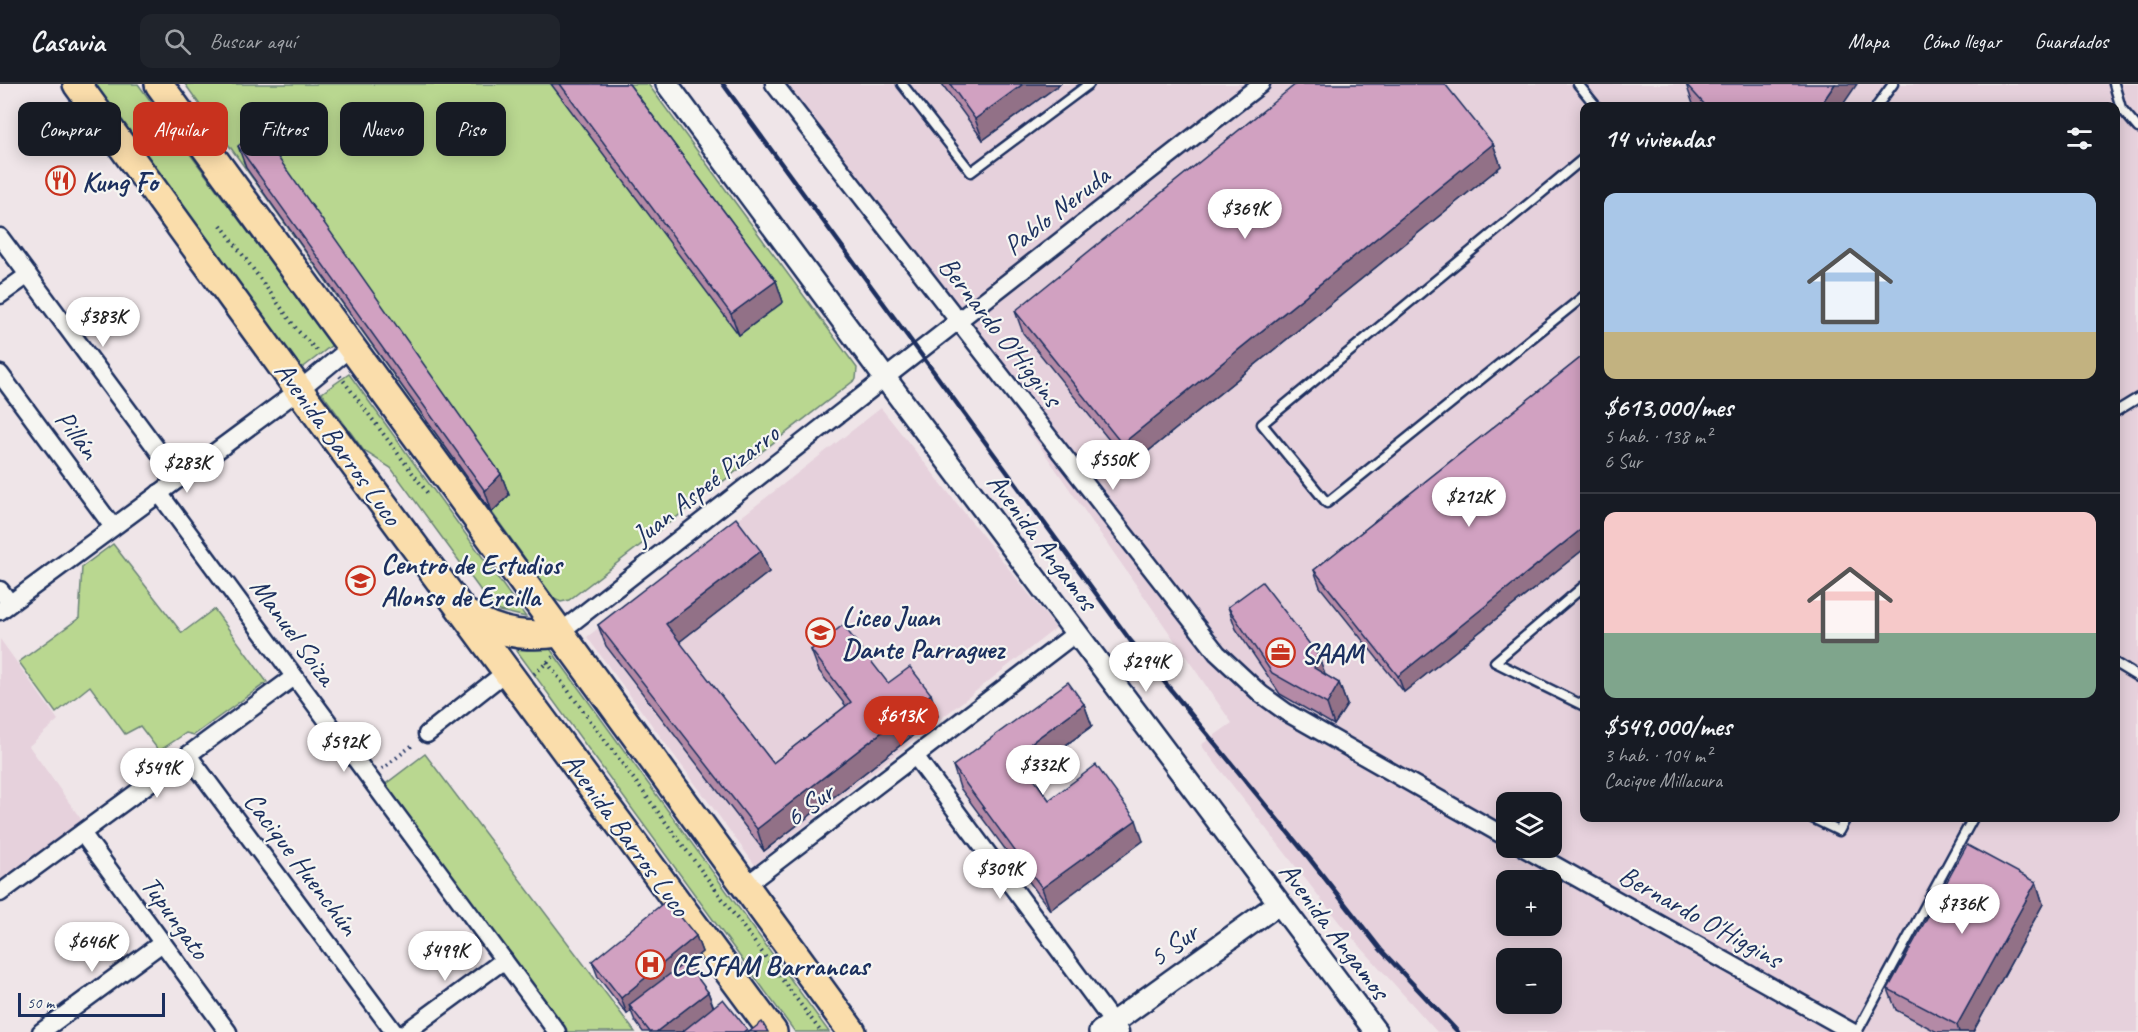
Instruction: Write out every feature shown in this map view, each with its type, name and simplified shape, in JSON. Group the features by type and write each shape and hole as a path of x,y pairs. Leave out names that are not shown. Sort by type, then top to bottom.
{"main road":[{"name":"Avenida Barros Luco","path":"77,84 299,390 773,1032"},
{"path":"159,84 340,356 563,639 852,1032"},
{"path":"463,612 482,624 504,632 563,639"}],"street":[{"name":"Avenida Angamos","path":"667,84 1376,1032"},
{"name":"Bernardo O'Higgins","path":"774,84 1199,630 1238,674 1261,694 1303,723 1496,831"},
{"name":"Pablo Neruda","path":"885,378 1261,84"},
{"path":"0,237 179,478"},
{"path":"0,295 28,274"},
{"path":"3,601 113,527 299,390 340,356"},
{"name":"Pillán","path":"0,374 113,527"},
{"name":"Juan Aspeé Pizarro","path":"563,639 885,378"},
{"name":"Manuel Soiza","path":"159,493 557,1032"},
{"name":"6 Sur","path":"744,886 1076,633"},
{"path":"0,893 294,677"},
{"path":"427,734 513,679"},
{"name":"Cacique Huenchún","path":"188,755 394,1032"},
{"path":"916,757 1111,1029"},
{"name":"Tupungato","path":"81,834 228,1032"},
{"name":"Bernardo O'Higgins","path":"1542,858 1852,1032"},
{"name":"5 Sur","path":"1111,1029 1279,903"},
{"path":"41,1032 162,943"},
{"path":"406,1032 504,960"}],"lane":[{"path":"902,84 971,172 1089,84"},
{"path":"1578,84 1593,102"},
{"path":"1880,102 1893,84"},
{"path":"2114,84 2119,102"},
{"path":"2120,105 2138,128"},
{"path":"1580,161 1262,424 1327,503 1580,299"},
{"path":"2120,409 2138,398"},
{"path":"1580,589 1494,662 1580,704"},
{"path":"2120,666 2138,677"},
{"path":"1820,822 1839,831 1844,822"},
{"path":"1857,1032 1971,822"}],"path":[{"path":"221,225 298,331 340,356 435,504"},
{"path":"513,679 547,662 563,639"},
{"path":"547,662 820,1032"},
{"path":"370,779 427,734"}],"shaded area":[{"path":"788,84 2138,84 2138,1032 1437,1032 1342,926 1201,745 1232,723"},
{"name":"Liceo Juan Dante Parraguez","path":"881,408 1056,628 755,865 587,637"},
{"path":"0,639 58,720 29,746 83,822 0,884"}],"green space":[{"path":"93,84 138,84 151,102 133,102 133,139 121,122 121,102 106,102"},
{"path":"185,84 648,84 857,368 856,379 569,600 561,602 554,599 228,144 228,102 198,102"},
{"path":"146,156 192,156 332,345 301,369"},
{"path":"349,374 526,617 495,610 391,468 364,451 322,393"},
{"path":"113,544 182,633 214,609 267,682 194,735 186,733 159,751 140,726 125,734 90,686 56,713 19,662 79,618 82,567"},
{"path":"540,635 829,1032 795,1032 517,651"},
{"path":"425,754 635,1032 567,1032 383,786"}],"building":[{"path":"560,84 629,84 776,281 731,314"},
{"path":"950,84 1023,84 975,119"},
{"path":"1296,84 1445,84 1493,144 1122,444 1015,311"},
{"path":"1686,84 1835,84 1823,102 1702,102"},
{"path":"245,156 277,156 501,474 485,491"},
{"path":"1580,358 1580,530 1398,676 1314,570"},
{"path":"736,518 761,551 666,624 773,763 851,702 811,650 843,625 888,683 910,667 931,694 757,829 598,625"},
{"name":"SAAM","path":"1262,582 1318,655 1314,668 1339,683 1327,704 1272,673 1228,607"},
{"path":"1068,682 1084,704 1016,754 1049,800 1096,765 1136,820 1042,888 953,766"},
{"path":"1967,845 2036,882 1957,1025 1888,989"},
{"name":"CESFAM Barrancas","path":"667,900 696,936 621,998 592,961"},
{"path":"686,962 708,992 656,1032 650,1032 629,1005"},
{"path":"723,999 747,1029 743,1032 682,1032"},
{"path":"762,1022 768,1032 749,1032"}],"railway":[{"path":"723,84 1130,640 1309,858 1381,950 1458,1032"}],"place":[{"name":"Kung Fo","path":"61,181"},
{"name":"Centro de Estudios Alonso de Ercilla","path":"360,580"},
{"name":"Liceo Juan Dante Parraguez","path":"821,632"},
{"name":"SAAM","path":"1280,653"},
{"name":"CESFAM Barrancas","path":"650,965"}]}
